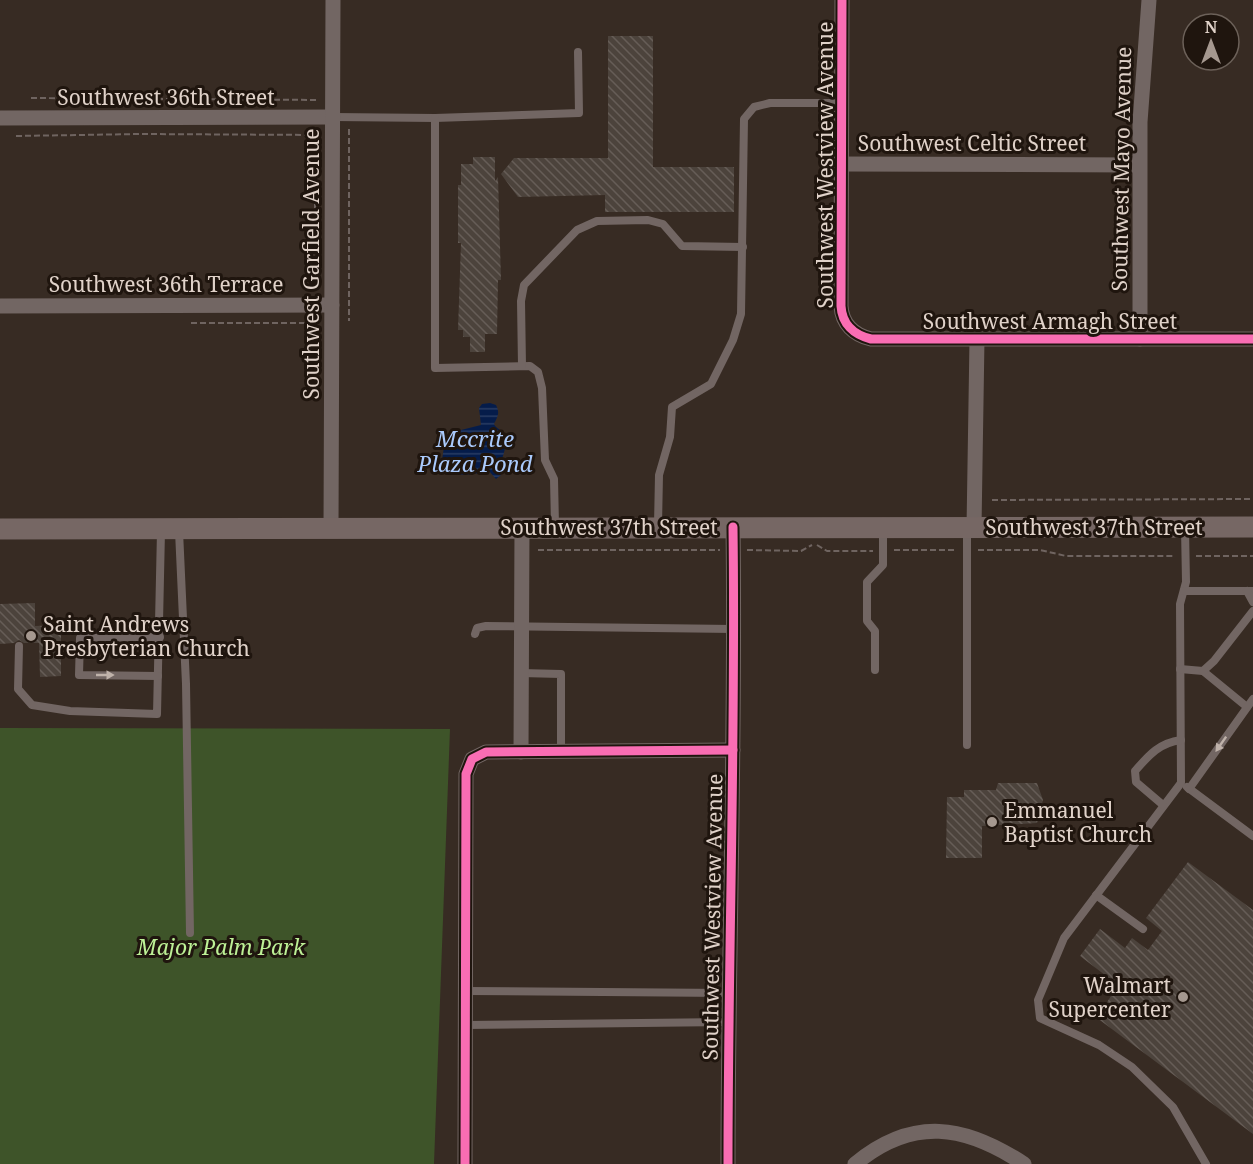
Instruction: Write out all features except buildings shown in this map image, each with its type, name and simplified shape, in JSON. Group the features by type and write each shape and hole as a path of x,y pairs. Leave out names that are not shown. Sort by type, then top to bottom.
{"main road":[{"name":"Southwest 37th Street","path":"0,529 1253,527"}],"street":[{"name":"Southwest Garfield Avenue","path":"331,528 333,0"},
{"name":"Southwest Westview Avenue","path":"842,0 841,306 850,329"},
{"name":"Southwest Mayo Avenue","path":"1140,339 1139,165 1142,78 1149,0"},
{"name":"Southwest 36th Street","path":"0,118 333,117"},
{"name":"Southwest Celtic Street","path":"841,164 1139,165"},
{"name":"Southwest 36th Terrace","path":"0,306 332,305"},
{"name":"Southwest Armagh Street","path":"850,329 871,339 1253,339"},
{"path":"971,528 977,339"},
{"path":"520,752 522,527"},
{"name":"Southwest Westview Avenue","path":"728,1164 728,993 734,629 733,527"},
{"path":"465,1164 467,766 472,759 486,752 733,750"},
{"path":"855,1164 888,1142 908,1134 929,1131 960,1133 999,1148 1024,1164"}],"lane":[{"path":"333,117 435,118 579,113 578,52"},
{"path":"658,527 659,475 670,437 672,407 711,384 733,340 741,314 744,119 754,107 770,103 841,103"},
{"path":"435,118 435,368 530,366 538,372 542,388 545,460 554,479 555,527"},
{"path":"522,366 521,301 524,285 577,230 597,221 648,220 663,224 682,246 743,248"},
{"path":"875,670 875,631 867,621 867,582 883,565 883,527"},
{"path":"1185,527 1184,591 1180,604 1181,783 1064,938 1038,1000 1040,1018 1099,1045 1132,1067 1173,1107 1206,1164"},
{"path":"967,745 968,550 971,528"},
{"path":"19,646 18,689 32,705 70,711 157,714 160,637 170,529"},
{"path":"170,529 186,695 190,933"},
{"path":"1184,591 1250,591 1253,602"},
{"path":"1203,671 1214,661 1253,611"},
{"path":"475,634 477,628 486,626 734,629"},
{"path":"158,676 80,675 80,638 160,637"},
{"path":"1180,669 1203,671 1247,707"},
{"path":"521,673 561,674 561,752"},
{"path":"1189,789 1253,699"},
{"path":"1163,805 1136,782 1135,771 1149,754 1165,742 1181,740"},
{"path":"1181,783 1253,836"},
{"path":"1096,895 1143,929"},
{"path":"467,991 728,993"},
{"path":"467,1024 728,1022"}],"path":[{"path":"31,98 333,100"},
{"path":"315,117 315,208"},
{"path":"349,129 349,321"},
{"path":"16,136 140,134 333,136"},
{"path":"191,322 318,323"},
{"path":"992,500 1253,499"},
{"path":"538,550 801,551 815,544 827,550 1040,550 1066,556 1253,556"}],"green space":[{"name":"Major Palm Park","path":"0,728 450,729 434,1164 0,1164"}],"water":[{"name":"Mccrite Plaza Pond","path":"482,404 496,405 498,414 494,424 501,431 505,440 504,454 498,466 501,475 496,479 489,471 463,475 451,471 442,461 444,446 455,437 457,431 481,425 479,408"}],"cycle path":[{"path":"842,0 841,306 846,323 854,332 871,339 1253,339"},
{"path":"728,1164 733,527"},
{"path":"465,1164 466,774 472,759 486,752 733,750"}],"place":[{"name":"Saint Andrews Presbyterian Church","path":"31,636"},
{"name":"Emmanuel Baptist Church","path":"992,822"},
{"name":"Walmart Supercenter","path":"1183,997"}]}
